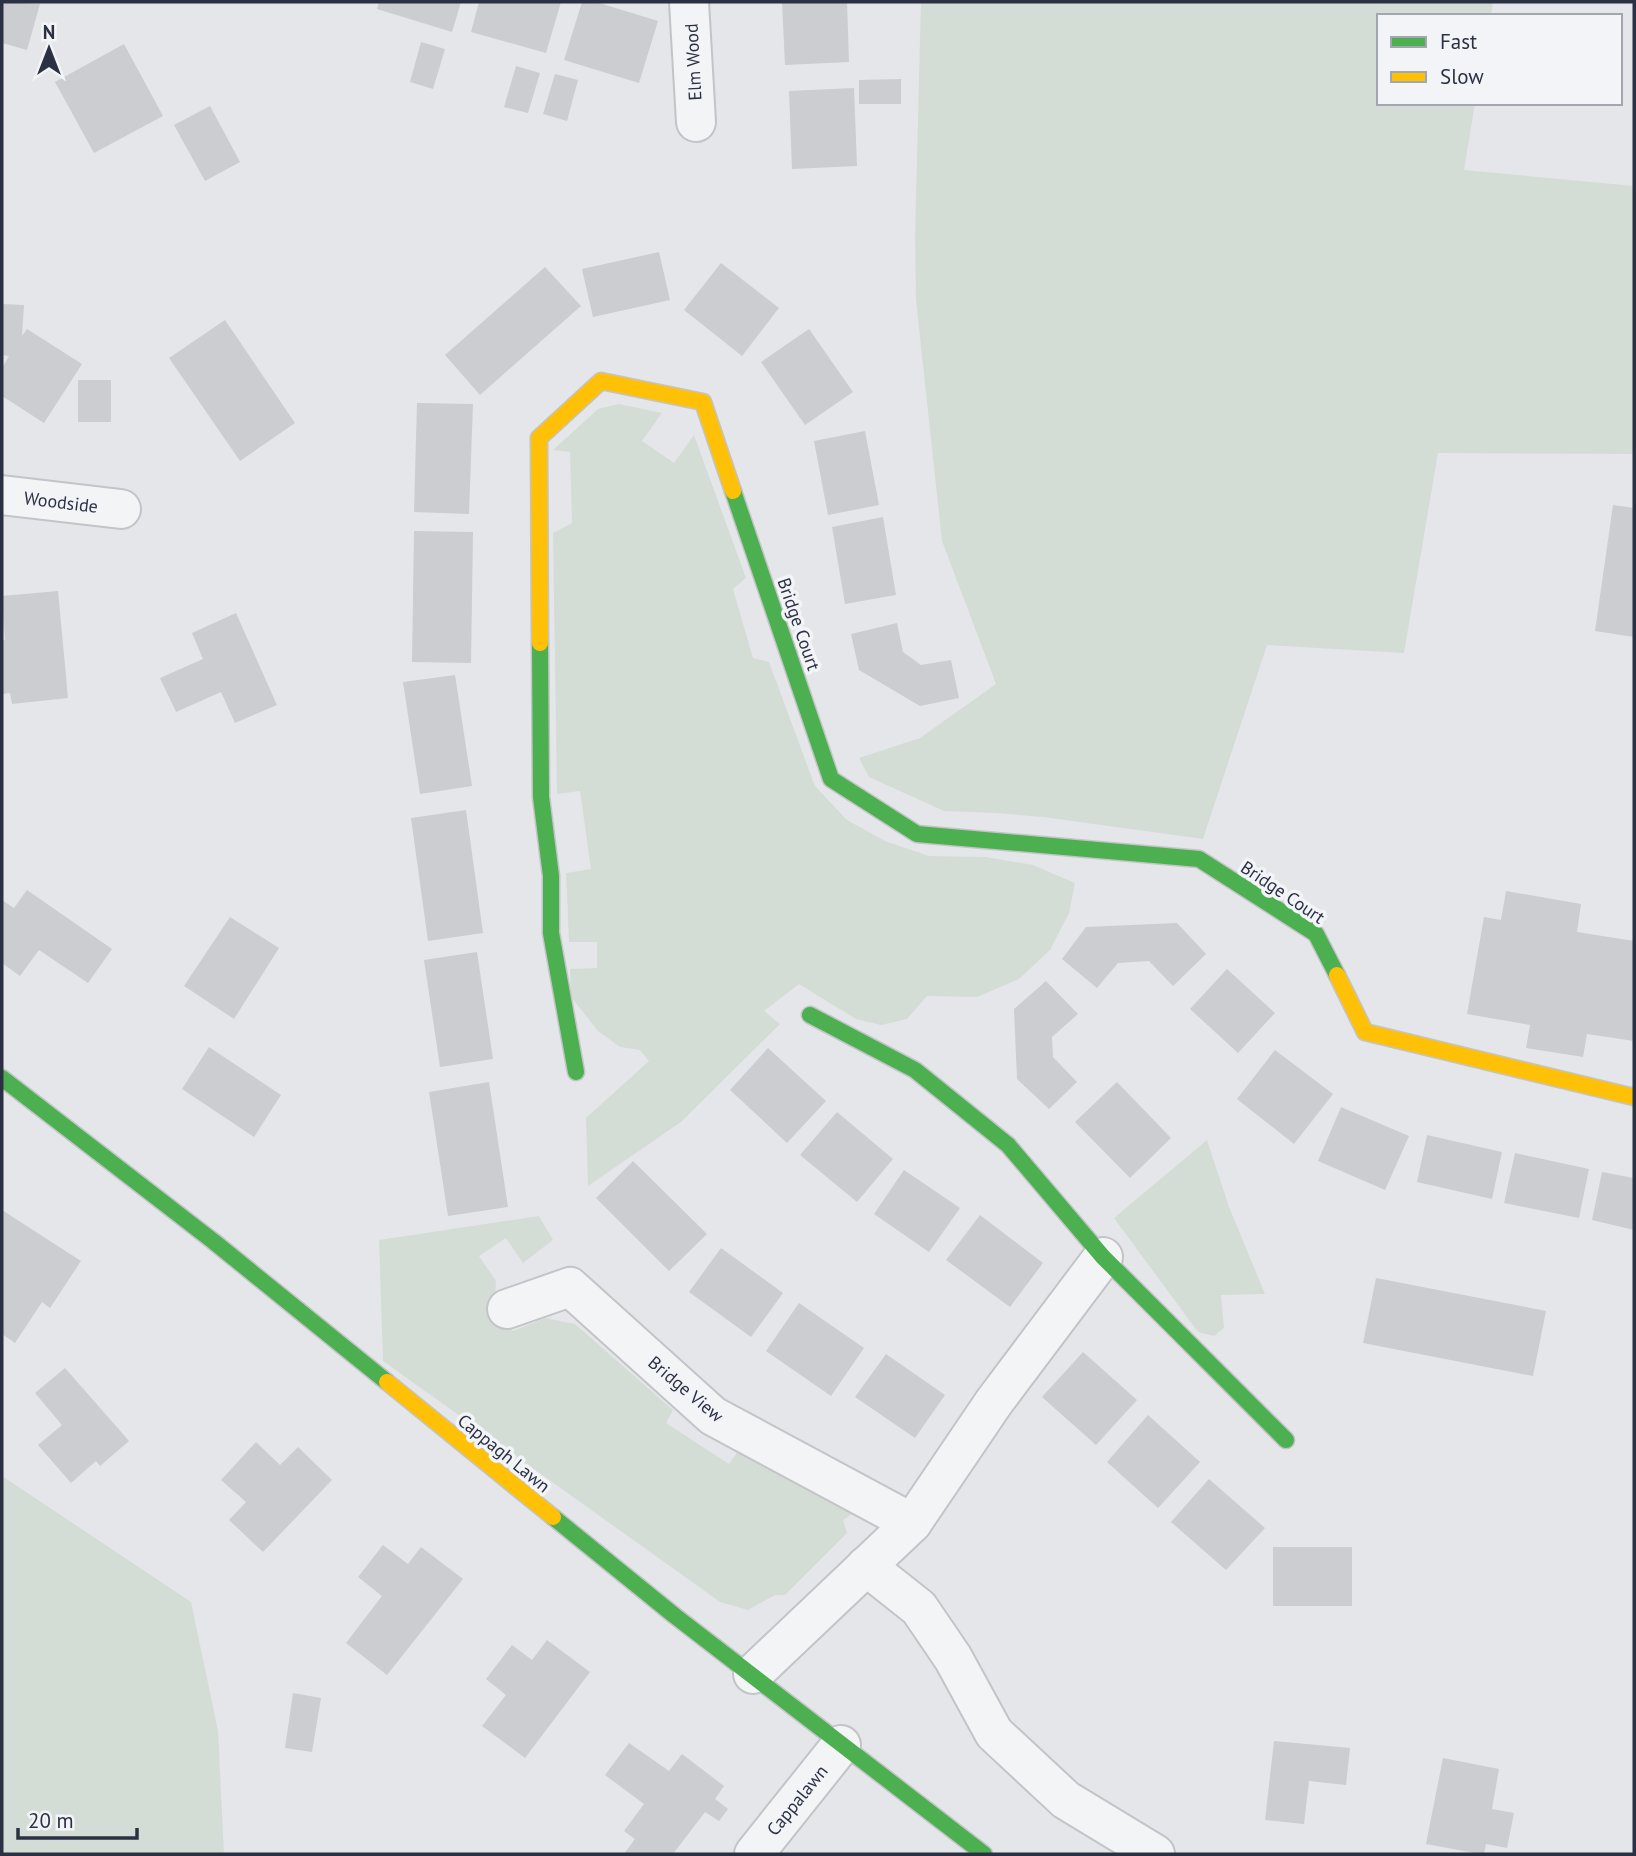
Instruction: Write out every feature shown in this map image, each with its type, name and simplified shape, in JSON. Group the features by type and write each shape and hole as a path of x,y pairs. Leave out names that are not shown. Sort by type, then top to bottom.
{"street":[{"name":"Elm Wood","path":"689,2 696,122"},
{"name":"Bridge Court","path":"576,1072 551,933 551,876 541,797 539,438 601,381 703,402 831,779 917,834 1199,859 1316,934 1365,1032 1634,1097"},
{"name":"Woodside","path":"2,495 121,509"},
{"path":"810,1015 915,1070 1008,1146 1103,1257 1286,1440"},
{"name":"Cappagh Lawn","path":"2,1079 213,1241 664,1607 984,1854"},
{"path":"753,1674 912,1523 994,1402 1103,1257"},
{"name":"Bridge View","path":"507,1308 570,1287 713,1416 912,1523"},
{"path":"866,1566 919,1608 953,1658 994,1733 1066,1800 1155,1854"},
{"name":"Cappalawn","path":"754,1854 841,1745"}],"shaded area":[{"path":"921,2 1493,2 1491,14 1377,14 1377,105 1475,105 1464,170 1634,186 1634,454 1438,453 1404,653 1267,645 1203,839 1043,817 944,811 869,777 859,758 920,738 996,684 942,541 916,300"},
{"path":"619,404 662,413 642,441 674,463 694,435 746,578 733,589 753,658 769,662 815,786 847,820 885,841 929,856 986,857 1033,865 1075,883 1069,913 1050,950 1019,979 977,997 927,996 907,1019 881,1025 856,1019 799,984 764,1011 780,1024 681,1122 588,1186 586,1118 649,1061 640,1050 620,1047 598,1031 571,997 570,969 597,968 597,942 569,942 566,873 591,869 580,791 557,794 553,533 572,523 570,452 553,450 598,409"},
{"path":"1207,1140 1229,1207 1265,1294 1221,1295 1224,1328 1214,1336 1198,1332 1114,1218"},
{"path":"539,1216 553,1240 523,1263 506,1238 479,1256 496,1281 495,1298 513,1331 545,1318 575,1324 673,1410 666,1423 729,1464 738,1451 854,1513 843,1520 847,1533 785,1595 775,1595 748,1610 720,1602 383,1361 379,1240"},
{"path":"2,1476 191,1602 218,1731 224,1854 2,1854"}],"building":[{"path":"2,2 40,4 27,50 2,43"},
{"path":"379,2 461,2 452,32 377,9"},
{"path":"479,2 561,2 546,53 471,32"},
{"path":"582,2 596,2 658,21 639,83 564,60"},
{"path":"782,2 847,2 849,62 785,65"},
{"path":"421,42 445,49 433,89 410,82"},
{"path":"124,44 163,116 94,153 55,82"},
{"path":"516,66 540,73 528,113 504,107"},
{"path":"555,74 578,80 567,121 543,114"},
{"path":"901,79 901,104 859,104 859,80"},
{"path":"854,88 857,166 792,169 789,91"},
{"path":"210,106 240,162 205,181 174,125"},
{"path":"659,252 670,300 593,317 582,269"},
{"path":"721,263 779,308 742,356 684,310"},
{"path":"545,267 581,306 480,395 445,355"},
{"path":"2,304 24,305 22,336 27,329 82,364 44,423 2,396 2,368 9,356 2,355"},
{"path":"225,320 295,423 240,461 169,358"},
{"path":"809,329 853,392 805,425 761,362"},
{"path":"78,380 111,380 111,422 78,422"},
{"path":"417,403 473,404 469,514 414,512"},
{"path":"865,431 879,505 828,515 814,441"},
{"path":"1613,505 1634,508 1634,637 1595,631"},
{"path":"883,517 896,595 845,604 832,527"},
{"path":"414,531 473,532 471,663 412,662"},
{"path":"58,591 68,698 12,704 10,693 2,694 2,640 5,640 2,596"},
{"path":"236,613 277,705 235,723 221,692 176,712 160,678 203,659 192,633"},
{"path":"897,623 903,652 921,665 951,660 959,698 920,706 859,670 851,634"},
{"path":"455,675 472,786 420,794 403,682"},
{"path":"466,810 483,933 428,941 411,818"},
{"path":"27,890 112,949 88,983 39,950 20,976 2,963 2,900 14,908"},
{"path":"1506,891 1581,904 1577,932 1634,941 1634,1041 1587,1034 1583,1057 1526,1048 1530,1025 1467,1014 1484,917 1501,920"},
{"path":"230,917 279,948 234,1019 184,986"},
{"path":"1177,923 1206,954 1173,986 1149,961 1118,963 1097,988 1062,959 1086,927"},
{"path":"477,952 493,1059 440,1067 424,960"},
{"path":"1227,969 1275,1013 1238,1053 1190,1009"},
{"path":"1046,981 1078,1014 1052,1037 1053,1057 1077,1082 1049,1109 1017,1079 1014,1009"},
{"path":"209,1047 281,1095 254,1137 182,1089"},
{"path":"768,1048 826,1101 787,1143 730,1090"},
{"path":"1275,1050 1333,1094 1294,1144 1237,1099"},
{"path":"489,1082 508,1207 448,1216 429,1092"},
{"path":"1117,1082 1171,1138 1130,1178 1075,1122"},
{"path":"1341,1107 1409,1136 1385,1190 1318,1161"},
{"path":"837,1112 893,1159 857,1202 800,1155"},
{"path":"1427,1135 1502,1152 1492,1199 1417,1182"},
{"path":"1515,1153 1589,1169 1579,1218 1504,1203"},
{"path":"633,1161 707,1234 669,1271 596,1198"},
{"path":"904,1170 960,1208 929,1252 874,1214"},
{"path":"1602,1172 1634,1178 1634,1230 1592,1220"},
{"path":"2,1210 81,1261 50,1308 42,1302 15,1343 2,1334"},
{"path":"980,1215 1043,1263 1010,1307 946,1260"},
{"path":"721,1248 783,1293 751,1337 689,1292"},
{"path":"1376,1278 1546,1311 1533,1376 1363,1343"},
{"path":"799,1303 864,1348 831,1396 766,1351"},
{"path":"1083,1352 1137,1400 1096,1445 1042,1397"},
{"path":"886,1354 945,1395 915,1438 855,1397"},
{"path":"65,1368 129,1441 100,1466 96,1461 71,1483 38,1445 62,1425 35,1393"},
{"path":"1148,1415 1200,1462 1158,1508 1107,1462"},
{"path":"256,1442 280,1465 298,1447 332,1480 263,1552 229,1520 246,1502 221,1480"},
{"path":"1209,1479 1265,1528 1226,1570 1171,1522"},
{"path":"383,1545 408,1564 421,1547 463,1579 387,1675 346,1643 382,1596 358,1577"},
{"path":"1273,1547 1352,1547 1352,1606 1273,1606"},
{"path":"547,1640 590,1672 525,1758 482,1726 506,1695 486,1679 512,1645 532,1660"},
{"path":"293,1693 321,1698 312,1752 285,1748"},
{"path":"1274,1741 1350,1748 1346,1785 1309,1781 1304,1824 1265,1820"},
{"path":"629,1743 669,1771 682,1754 724,1786 715,1799 728,1809 719,1821 705,1812 673,1854 624,1854 635,1839 624,1831 644,1804 605,1775"},
{"path":"1443,1758 1499,1769 1492,1809 1514,1813 1507,1848 1486,1844 1484,1854 1480,1854 1426,1844"}],"traffic: fast":[{"path":"733,491 831,779 917,834 1199,859 1316,934 1337,975"},
{"path":"540,643 541,797 551,876 551,933 576,1072"},
{"path":"810,1015 915,1070 1008,1145 1103,1257 1286,1440"},
{"path":"2,1078 213,1241 387,1382"},
{"path":"553,1517 675,1616 984,1854"}],"traffic: slow":[{"path":"540,643 539,438 601,381 703,402 733,491"},
{"path":"1337,975 1365,1032 1634,1097"},
{"path":"387,1382 553,1517"}]}
